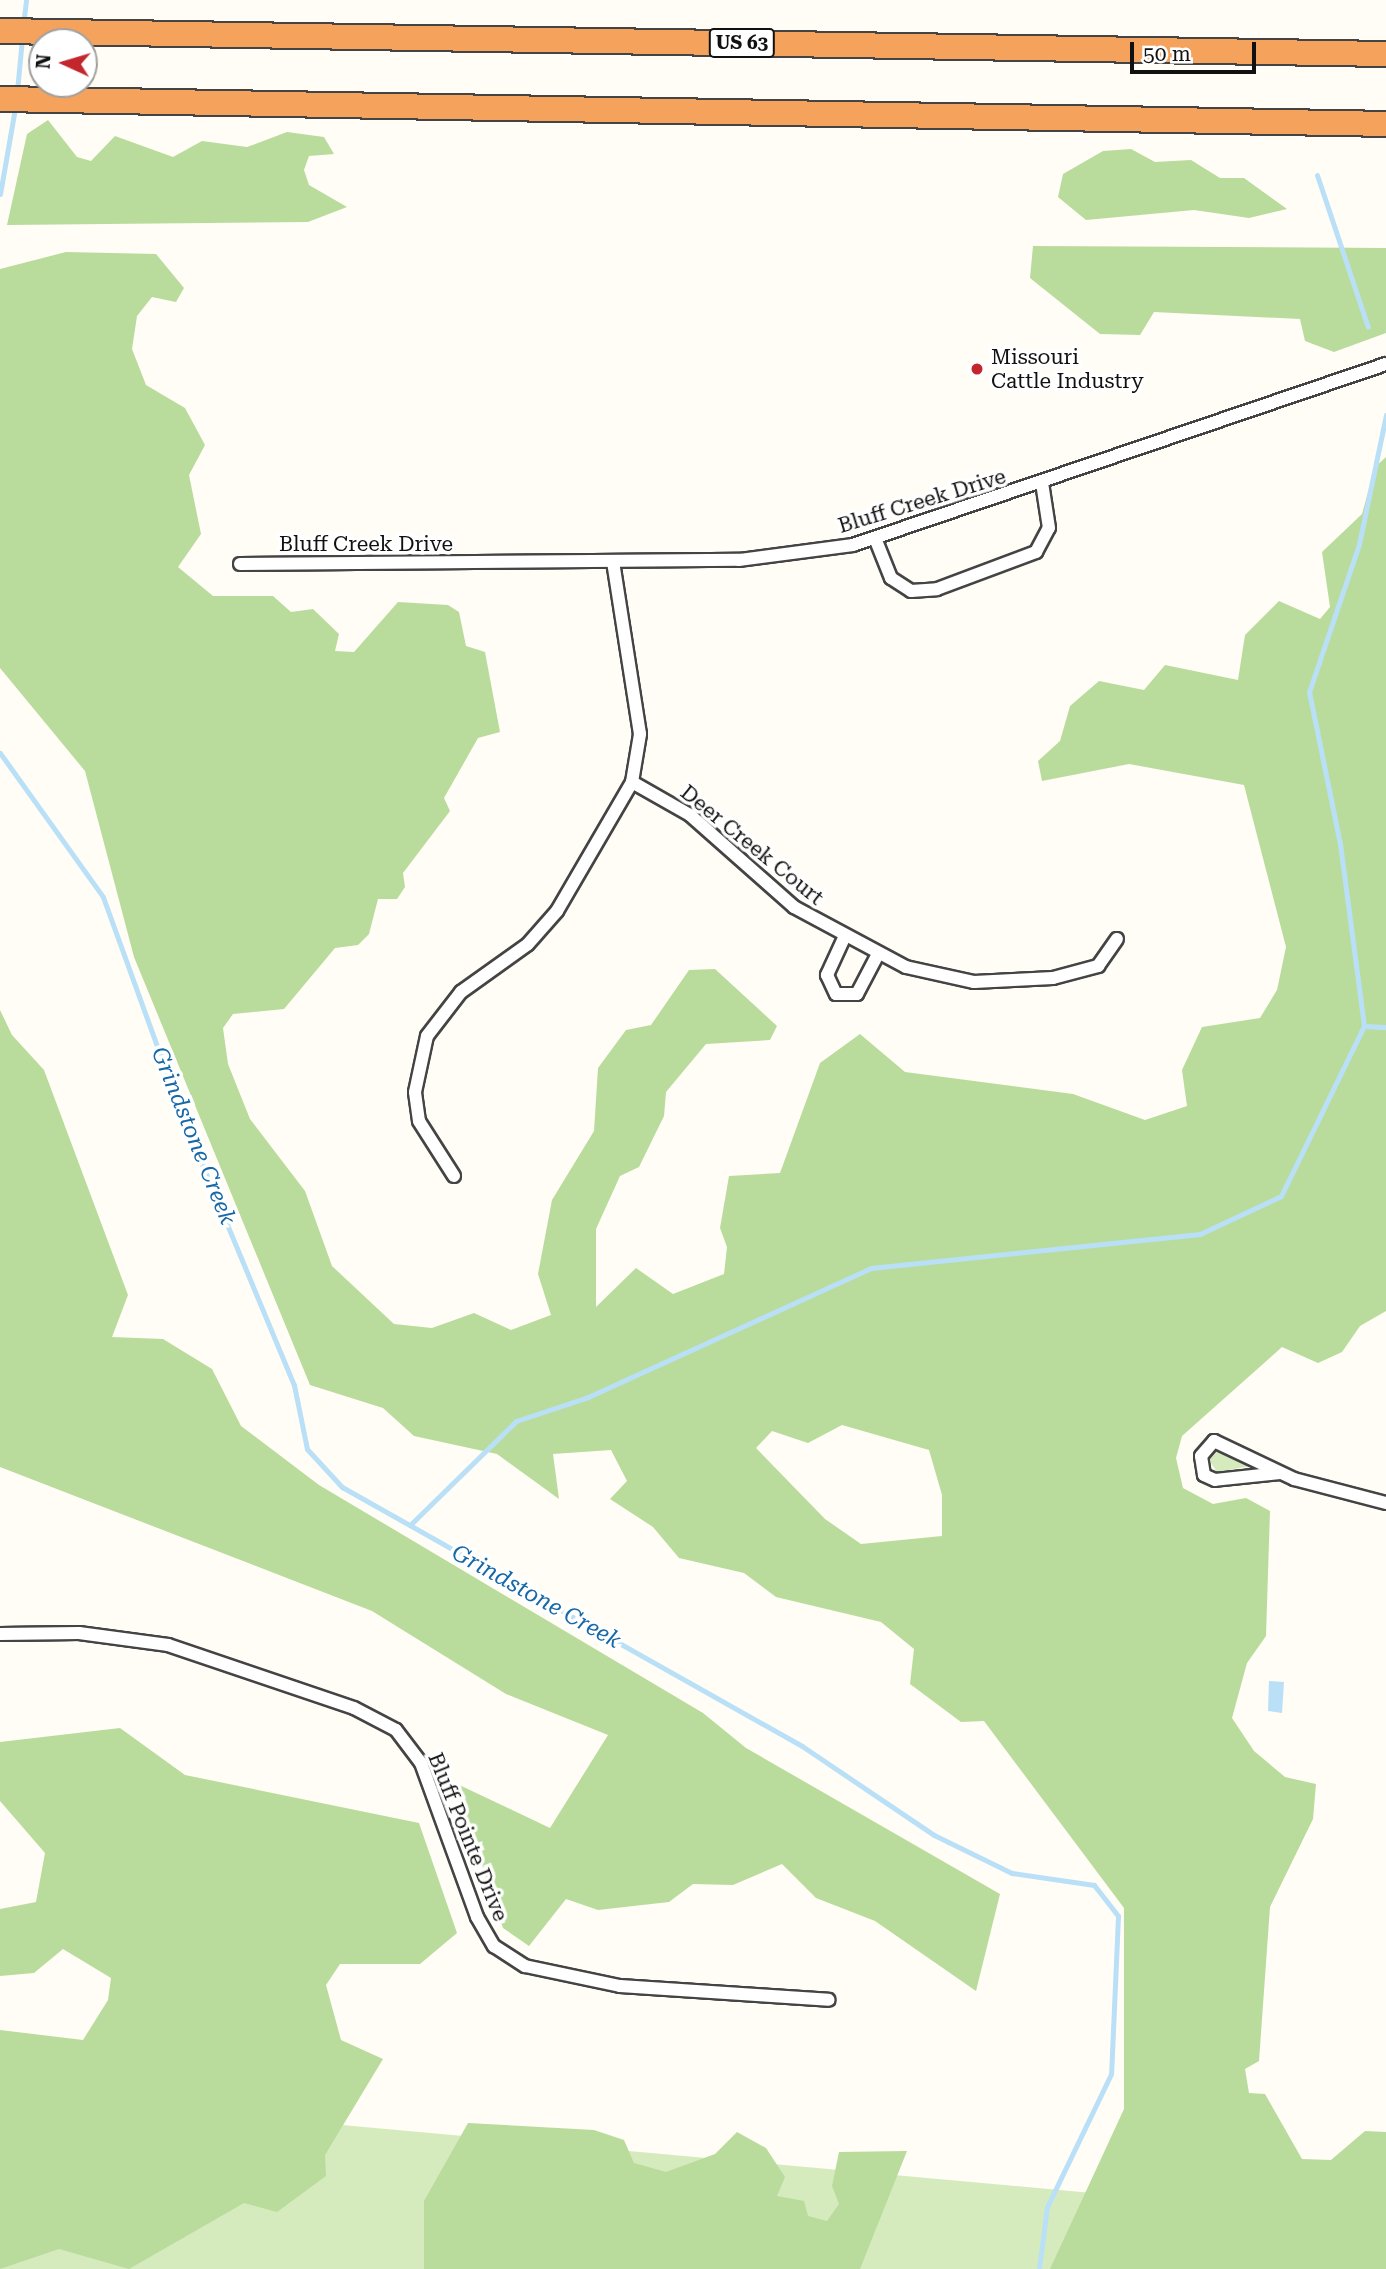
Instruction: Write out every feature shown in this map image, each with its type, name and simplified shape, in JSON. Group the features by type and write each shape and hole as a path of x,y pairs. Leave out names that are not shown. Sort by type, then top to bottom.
{"highway":[{"name":"US 63","path":"0,31 1386,54"},
{"path":"0,99 1386,124"}],"street":[{"name":"Bluff Creek Drive","path":"240,564 613,562 788,556 875,538 1386,364"},
{"path":"875,538 891,578 911,590 937,589 1036,552 1049,528 1042,483"},
{"path":"454,1176 419,1121 416,1082 427,1036 461,992 528,944 556,911 632,782 640,734 613,562"},
{"name":"Deer Creek Court","path":"632,782 691,815 761,882 844,938 878,954 939,976 1010,983 1098,966 1117,939"},
{"path":"844,938 827,975 836,994 857,994 878,954"},
{"path":"1280,1473 1214,1480 1204,1475 1201,1456 1214,1441 1280,1473 1386,1503"},
{"name":"Bluff Pointe Drive","path":"0,1634 79,1633 168,1645 354,1708 396,1730 421,1763 477,1917 494,1946 525,1966 620,1986 829,2000"}],"green space":[{"path":"48,120 77,157 91,161 115,136 173,157 202,141 247,147 287,132 324,137 334,154 309,156 304,170 309,185 347,207 308,222 7,225 27,134"},
{"path":"1131,149 1155,162 1191,160 1220,178 1244,178 1287,209 1249,218 1194,210 1086,220 1058,197 1063,174 1103,151"},
{"path":"1033,246 1386,248 1386,333 1334,352 1305,341 1300,319 1154,312 1140,335 1100,334 1030,278"},
{"path":"66,252 156,254 184,288 176,302 152,297 137,316 132,349 146,385 185,408 205,445 189,475 201,534 178,567 213,596 273,596 291,612 313,609 339,634 335,651 354,652 398,602 448,605 459,612 466,646 485,652 500,732 478,738 444,798 450,811 403,873 405,887 397,899 378,899 369,934 358,945 335,948 284,1009 233,1014 223,1028 228,1064 250,1119 305,1191 332,1266 394,1324 432,1328 474,1313 511,1330 551,1315 538,1274 552,1200 594,1131 598,1068 626,1030 651,1025 689,970 715,969 777,1026 770,1040 706,1044 666,1092 664,1116 639,1167 620,1176 596,1229 596,1307 636,1268 673,1294 724,1274 727,1247 720,1228 729,1176 780,1173 820,1063 860,1034 905,1072 1073,1094 1145,1120 1187,1106 1182,1070 1202,1027 1260,1018 1277,990 1286,947 1244,785 1129,764 1042,781 1038,761 1060,741 1070,706 1099,681 1144,690 1165,665 1238,680 1245,635 1279,601 1320,619 1330,607 1322,552 1362,514 1375,467 1386,457 1386,1311 1360,1326 1342,1352 1318,1363 1282,1347 1182,1436 1176,1458 1183,1488 1213,1504 1246,1498 1270,1511 1266,1636 1247,1663 1232,1718 1254,1751 1285,1777 1316,1784 1313,1819 1270,1907 1259,2061 1245,2069 1249,2093 1265,2094 1302,2159 1331,2160 1365,2131 1386,2132 1386,2269 1050,2269 1124,2109 1124,1908 984,1721 961,1722 910,1684 914,1649 881,1622 776,1597 744,1573 679,1558 653,1527 610,1499 627,1481 611,1450 553,1454 559,1499 497,1454 414,1436 383,1408 310,1385 134,957 85,771 0,668 0,269","holes":["842,1425 929,1450 942,1495 942,1536 861,1544 825,1519 756,1448 772,1431 808,1443"]},
{"path":"0,1010 12,1035 44,1070 128,1295 112,1337 163,1339 212,1369 241,1426 319,1485 703,1713 746,1748 1000,1894 976,1991 875,1921 816,1898 782,1864 733,1885 693,1884 669,1902 598,1910 566,1899 529,1946 503,1928 453,1782 550,1828 608,1735 506,1694 372,1611 0,1467"},
{"path":"1218,1451 1251,1463 1251,1466 1217,1472 1209,1460"},
{"path":"120,1728 185,1775 419,1823 457,1933 420,1964 340,1964 326,1985 341,2040 383,2059 325,2155 326,2176 277,2212 244,2203 129,2269 59,2249 0,2269 0,2030 83,2040 108,2000 111,1978 63,1949 34,1973 0,1976 0,1909 36,1902 45,1853 0,1801 0,1742"},
{"path":"0,2094 1114,2195 1083,2269 0,2269"},
{"path":"468,2123 594,2130 624,2140 634,2163 666,2172 715,2154 737,2132 766,2148 785,2177 777,2196 804,2201 808,2216 827,2221 839,2204 832,2186 839,2152 907,2151 860,2269 424,2269 424,2201"}],"water":[{"path":"1269,1681 1284,1682 1282,1713 1268,1711"}],"waterway":[{"name":"Grindstone Creek","path":"23,25 26,0"},
{"name":"Grindstone Creek","path":"17,91 22,38"},
{"name":"Grindstone Creek","path":"0,194 15,108"},
{"path":"1317,175 1368,327"},
{"path":"1364,1026 1340,844 1309,692 1359,544 1386,415"},
{"name":"Grindstone Creek","path":"0,753 103,897 184,1121 294,1385 307,1449 342,1487 802,1746 934,1835 1012,1873 1094,1885 1118,1916 1111,2074 1047,2207 1039,2269"},
{"path":"411,1524 516,1421 588,1397 871,1268 1200,1234 1281,1196 1364,1026 1386,1027"}],"place":[{"name":"Missouri Cattle Industry","path":"977,369"}]}
